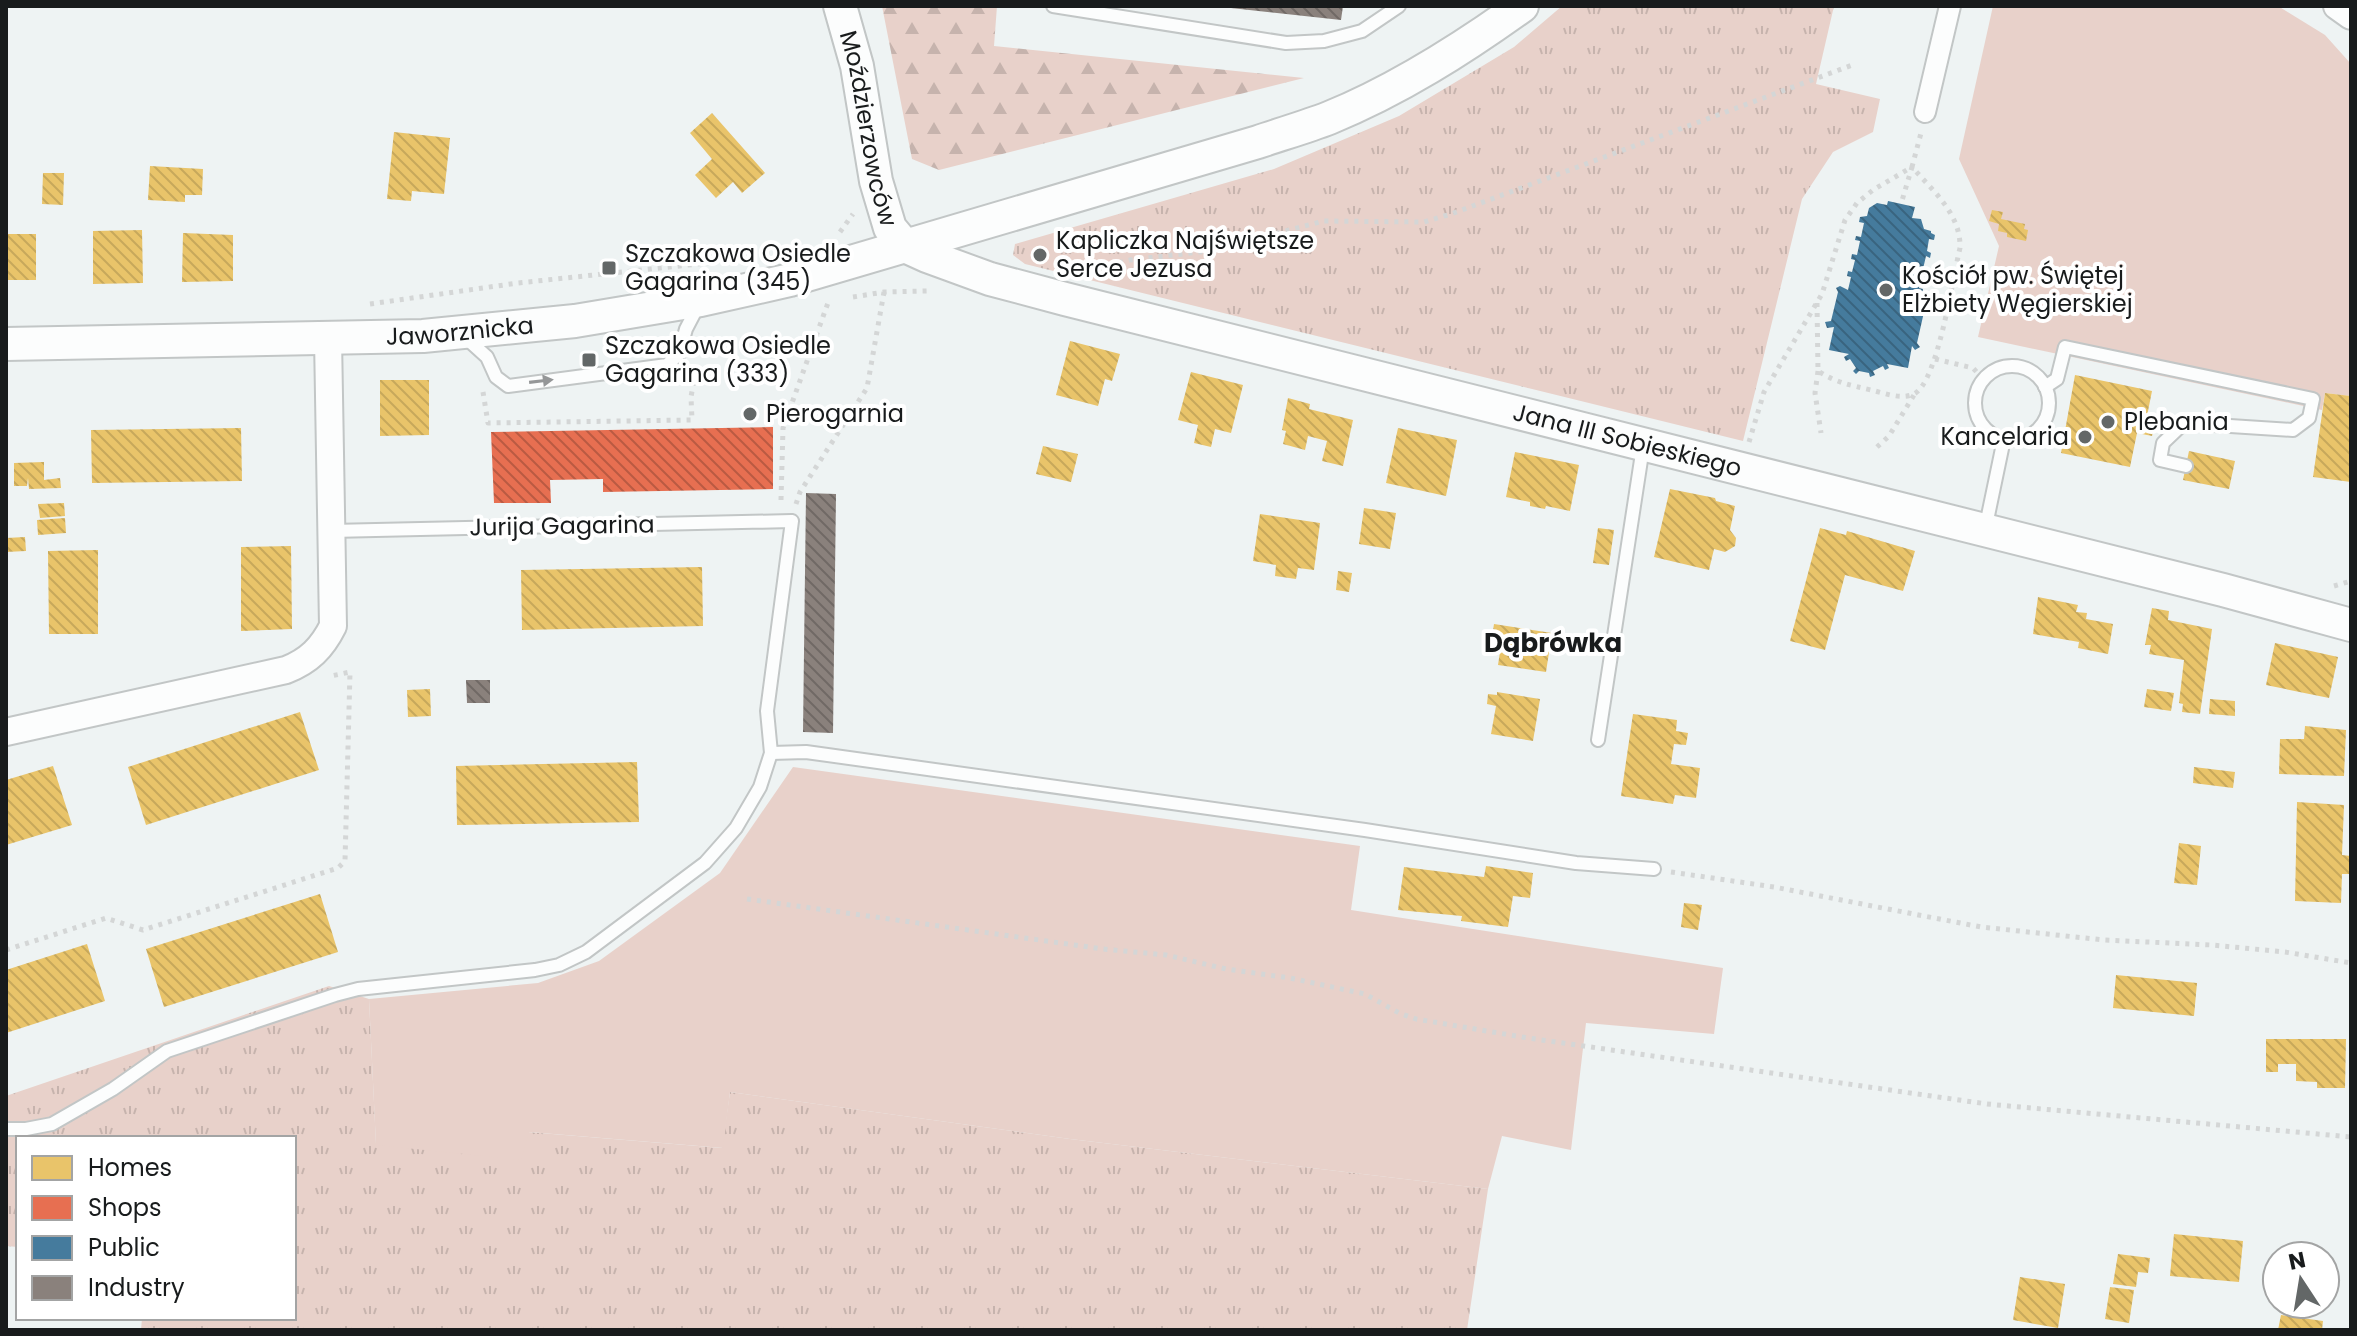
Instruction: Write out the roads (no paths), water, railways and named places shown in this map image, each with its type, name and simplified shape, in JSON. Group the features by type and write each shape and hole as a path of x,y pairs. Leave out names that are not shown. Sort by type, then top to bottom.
{"street":[{"name":"Moździerzowców","path":"840,6 857,66 876,181 890,228 905,246"},
{"name":"Jaworznicka","path":"6,344 461,333 575,321 701,300 790,280 1258,142 1328,118 1393,88 1463,47 1522,6"},
{"path":"1925,112 1950,6"},
{"path":"2337,6 2351,16"},
{"name":"Jana III Sobieskiego","path":"905,246 953,267 1065,299 2223,590 2351,625"},
{"path":"6,732 286,670 302,664 320,648 333,626 328,338"}],"lane":[{"path":"1053,6 1286,43 1324,41 1362,31 1399,6"},
{"path":"461,333 487,357 496,377 508,386 667,365 679,354 686,329 701,300"},
{"path":"2045,387 2057,379 2065,347 2313,399 2309,418 2293,430 2184,423 2163,443 2160,460 2186,466"},
{"path":"2005,367 2028,370 2045,387 2048,409 2045,421 2028,437 2016,440 1992,435 1977,415 1977,391 1983,379 1993,371 2005,367"},
{"path":"1985,530 2004,439"},
{"path":"1598,740 1644,444"},
{"name":"Jurija Gagarina","path":"331,531 786,521 767,711 771,753"},
{"path":"6,1129 52,1124 113,1089 167,1051 335,995 404,983 535,970 559,965 586,952 705,863 736,828 760,787 771,753 806,752 1365,830 1576,863 1654,869"}],"place":[{"name":"Kapliczka Najświętsze Serce Jezusa","path":"1040,255"},
{"name":"Szczakowa Osiedle Gagarina (345)","path":"609,268"},
{"name":"Kościół pw. Świętej Elżbiety Węgierskiej","path":"1886,290"},
{"name":"Szczakowa Osiedle Gagarina (333)","path":"589,360"},
{"name":"Pierogarnia","path":"750,414"},
{"name":"Plebania","path":"2108,422"},
{"name":"Kancelaria","path":"2085,437"}],"district":[{"name":"Dąbrówka","path":"1553,643"}]}
